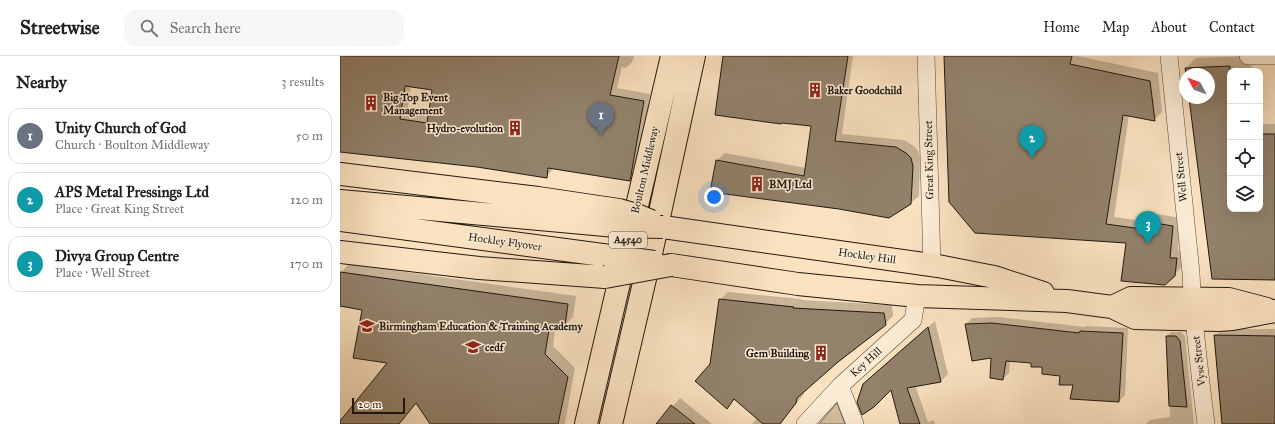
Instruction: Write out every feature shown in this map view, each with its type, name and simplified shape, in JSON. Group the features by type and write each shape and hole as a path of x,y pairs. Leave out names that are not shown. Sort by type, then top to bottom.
{"main road":[{"name":"Boulton Middleway","path":"586,424 672,56"},
{"name":"Boulton Middleway","path":"611,424 652,248 694,56"},
{"path":"340,174 538,198 618,218"},
{"path":"340,201 618,218"},
{"name":"Hockley Hill","path":"618,218 672,228 932,265 994,277 1067,301"},
{"name":"Hockley Flyover","path":"340,220 671,265"},
{"path":"340,252 479,268 605,277 671,265"},
{"name":"Hockley Hill","path":"671,265 798,284 917,296 1067,301 1112,308 1135,318 1194,320 1233,319 1275,311"},
{"path":"1112,308 1131,298 1229,299 1275,311"}],"street":[{"name":"Great King Street","path":"926,56 932,265"},
{"name":"Well Street","path":"1169,56 1191,273 1192,299"},
{"path":"1248,56 1275,56"},
{"name":"Key Hill","path":"805,424 840,386 913,320 917,296"},
{"name":"Vyse Street","path":"1192,299 1206,424"},
{"path":"840,386 855,424"}],"shaded area":[{"path":"837,403 845,424 819,424"}],"building":[{"path":"340,56 619,56 610,95 644,101 630,181 548,168 547,178 477,167 340,152","holes":["405,86 432,90 427,123 400,119"]},
{"path":"723,56 848,56 835,141 896,147 906,153 911,158 913,166 911,204 889,218 839,209 710,192 716,160 804,176 811,126 781,124 715,115"},
{"path":"944,56 1072,56 1070,64 1150,81 1155,121 1123,115 1106,224 1149,230 1149,222 1173,226 1170,258 1177,258 1175,276 1165,285 1121,281 1126,243 975,233 949,202"},
{"path":"1230,66 1230,68 1227,68 1227,212 1263,212 1263,134 1275,134 1275,280 1212,279 1190,104 1215,104 1215,68 1185,68"},
{"name":"cedf","path":"340,272 568,304 565,326 550,324 545,354 568,377 558,424 430,424 416,403 399,424 340,424 340,421 387,363 353,358 362,310 340,306"},
{"path":"719,299 794,307 793,308 884,313 886,325 838,362 797,398 796,403 780,424 763,424 734,399 727,409 695,381 710,364"},
{"path":"992,323 1079,333 1080,331 1123,333 1119,402 1070,399 1073,385 1059,385 1060,376 1042,374 1042,367 1031,367 1031,363 1006,361 1003,380 990,378 991,358 972,361 965,324"},
{"path":"928,327 941,382 907,388 920,424 900,424 891,390 874,407 862,415 857,402 863,384"},
{"path":"1214,335 1275,336 1275,424 1222,424"},
{"path":"1166,336 1176,336 1180,341 1187,407 1169,406"},
{"path":"671,405 695,424 656,424"}],"place":[{"name":"Baker Goodchild","path":"815,90"},
{"name":"Big Top Event Management","path":"371,103"},
{"name":"Hydro-evolution","path":"515,128"},
{"name":"Unity Church of God","path":"601,135"},
{"name":"APS Metal Pressings Ltd","path":"1032,158"},
{"name":"BMJ Ltd","path":"757,184"},
{"name":"Divya Group Centre","path":"1148,244"},
{"name":"Birmingham Education & Training Academy","path":"367,326"},
{"name":"cedf","path":"473,347"},
{"name":"Gem Building","path":"821,353"}]}
